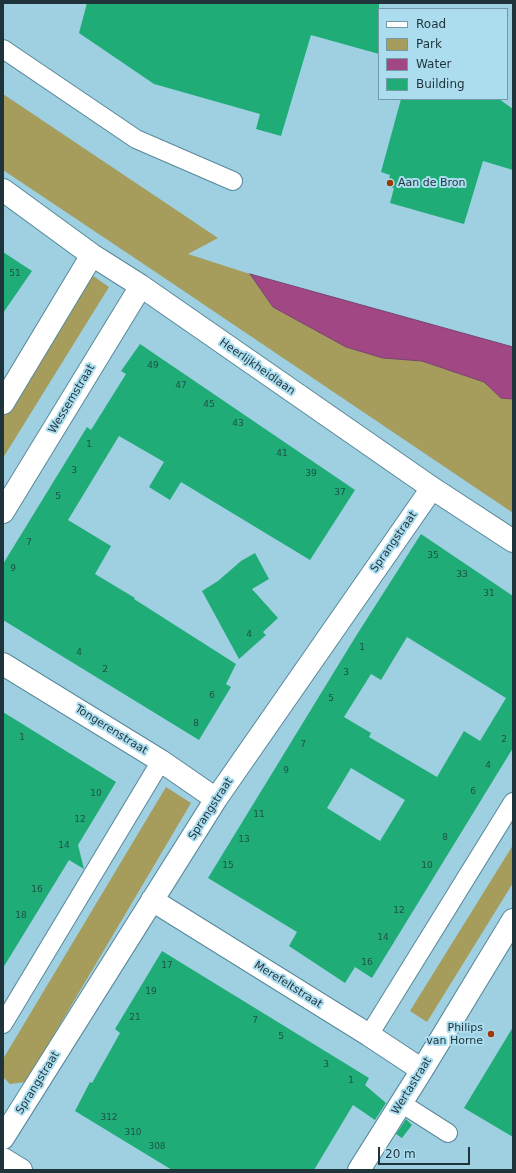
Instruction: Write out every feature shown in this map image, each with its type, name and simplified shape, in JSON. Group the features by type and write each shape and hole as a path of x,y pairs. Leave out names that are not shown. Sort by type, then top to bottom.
{"street":[{"name":"Heerlijkheidlaan","path":"3,190 92,255 141,286 432,488 513,541"},
{"path":"3,403 92,255"},
{"name":"Wessemstraat","path":"3,512 141,286"},
{"name":"Sprangstraat","path":"3,1138 216,799 432,488"},
{"name":"Tongerenstraat","path":"3,664 161,761 216,799"},
{"name":"Merefeltstraat","path":"152,900 369,1035 422,1070"},
{"name":"Wertastraat","path":"359,1170 513,920"},
{"path":"3,1159 21,1170"}],"lane":[{"path":"3,49 136,139 233,181"},
{"path":"3,1024 161,761"},
{"path":"369,1035 513,802"},
{"path":"401,1103 448,1133"}],"green space":[{"path":"3,94 218,238 188,254 250,274 273,307 346,347 383,358 422,361 484,382 501,398 513,399 513,513 3,170"},
{"path":"86,271 109,287 3,458 3,406"},
{"path":"166,787 191,803 26,1082 10,1084 3,1077 3,1059"},
{"path":"513,845 513,883 427,1022 410,1011"}],"water":[{"path":"250,274 513,347 513,399 501,398 484,382 422,361 383,358 346,347 273,307"}],"building":[{"path":"87,3 379,3 378,54 311,35 281,136 256,129 260,114 154,84 79,33"},
{"path":"401,100 500,100 513,109 513,170 483,161 464,224 390,203 394,188 387,186 390,175 381,172"},
{"path":"3,252 32,271 3,313"},
{"path":"140,344 355,490 310,560 181,482 170,500 149,487 164,462 119,436 68,520 111,546 95,574 135,598 134,599 236,664 226,684 231,687 199,740 3,620 3,564 87,427 91,430 126,374 121,371"},
{"path":"421,534 513,596 513,748 372,978 355,967 345,983 289,946 297,932 208,878 356,636","holes":["407,637 506,698 480,741 464,731 437,777 369,737 371,733 344,717 371,674 381,680","351,768 405,800 380,841 327,808"]},
{"path":"255,553 269,579 252,589 278,618 263,632 266,635 239,659 202,591 218,581 241,561"},
{"path":"3,712 116,782 78,845 84,869 69,860 3,968"},
{"path":"162,951 369,1078 365,1085 386,1103 375,1120 353,1105 314,1170 172,1170 75,1111 90,1082 92,1083 120,1033 115,1029"},
{"path":"513,1027 513,1137 464,1108"},
{"path":"406,1119 412,1125 402,1138 396,1134"}],"place":[{"name":"Aan de Bron","path":"390,183"},
{"name":"Philips van Horne","path":"491,1034"}]}
